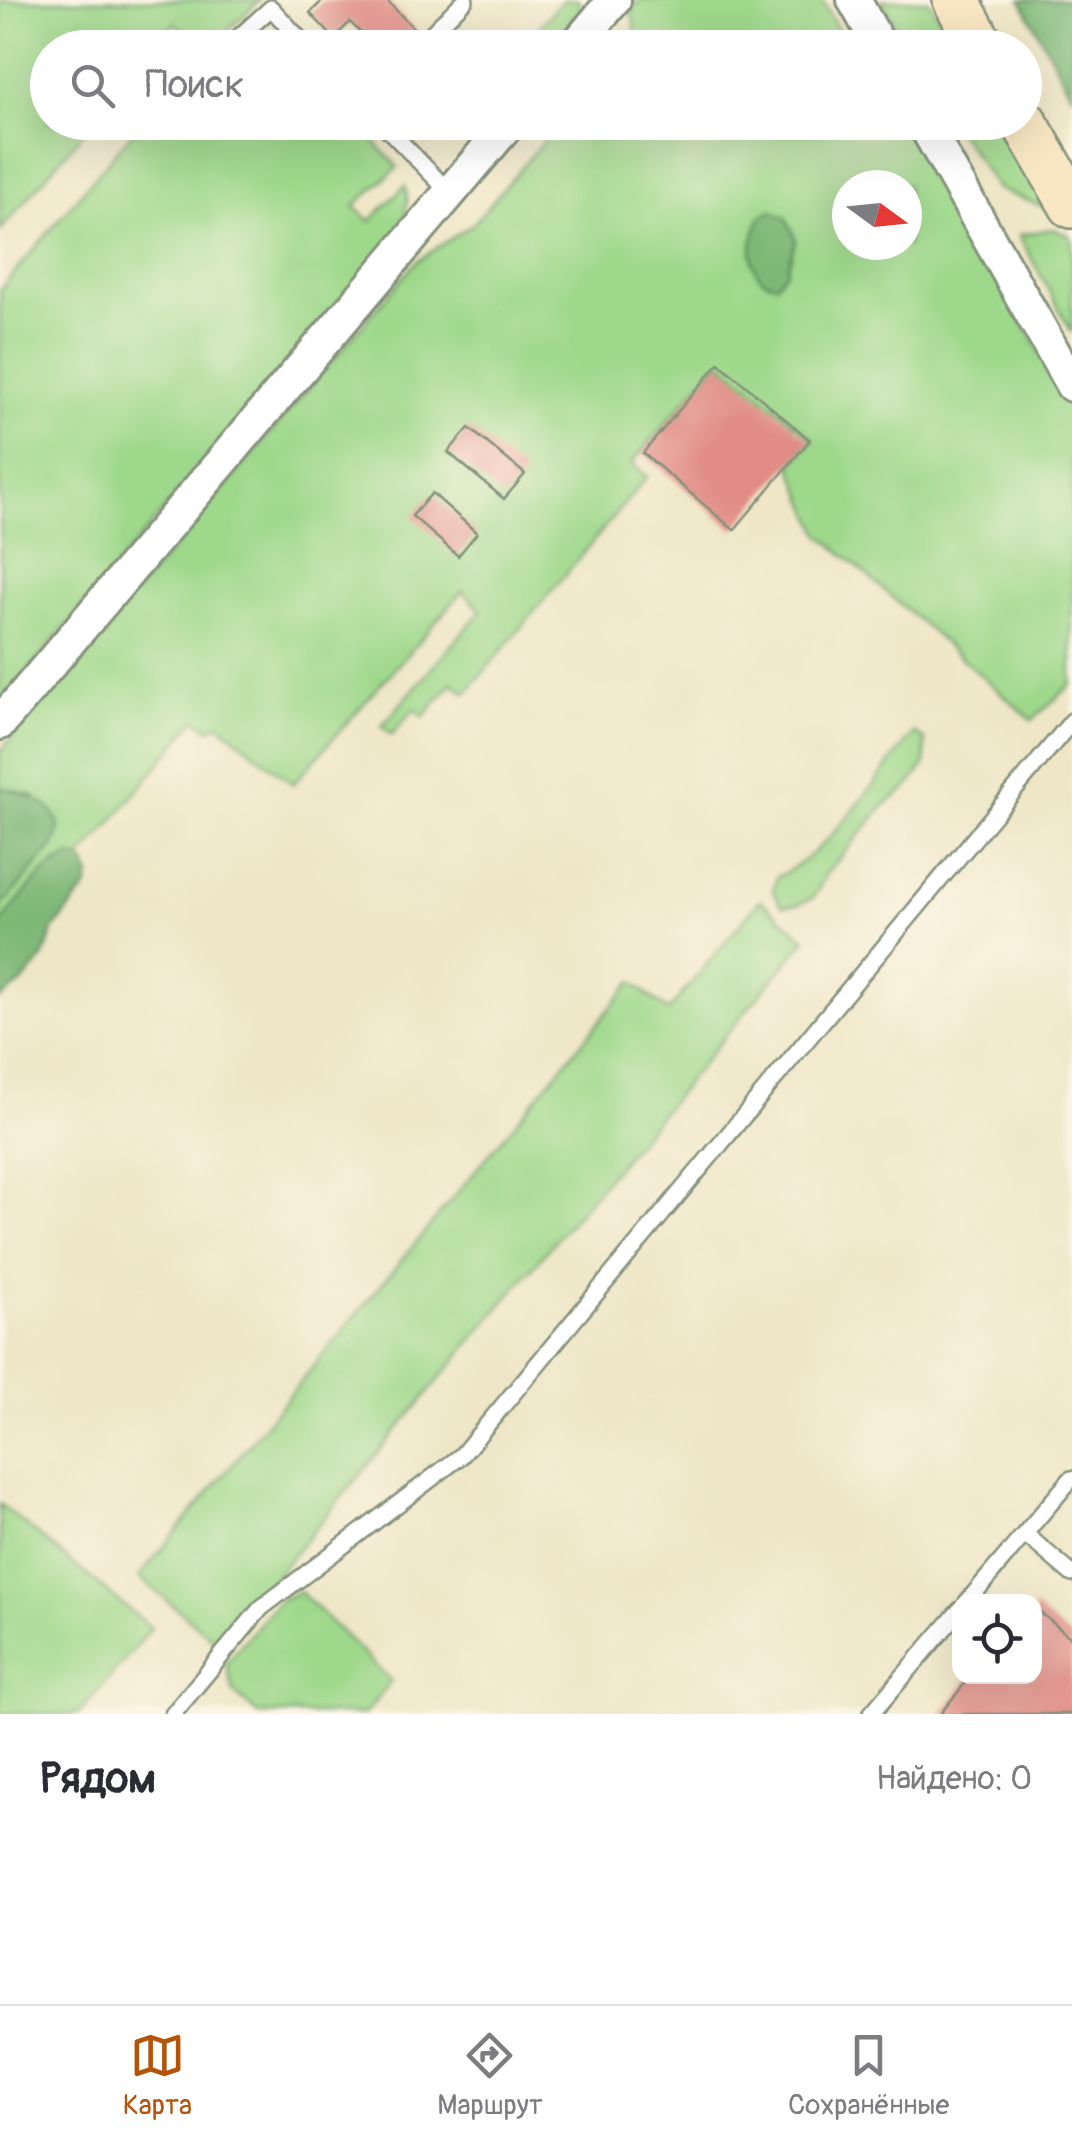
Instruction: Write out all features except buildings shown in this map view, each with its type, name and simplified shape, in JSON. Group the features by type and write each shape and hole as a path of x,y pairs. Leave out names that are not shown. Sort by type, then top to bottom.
{"main road":[{"path":"956,0 972,30"},
{"path":"1034,140 1072,205"}],"street":[{"path":"589,30 614,0"},
{"path":"854,0 871,30"},
{"path":"0,723 495,140"},
{"path":"933,140 1072,385"}],"lane":[{"path":"435,30 465,0"},
{"path":"247,30 271,8 291,30"},
{"path":"399,140 450,192"},
{"path":"173,1714 262,1608 461,1456 1072,721"},
{"path":"974,1594 1072,1480"},
{"path":"1025,1534 1072,1574"},
{"path":"871,1714 952,1619"}],"green space":[{"path":"0,0 260,0 229,30 183,30 175,23 169,30 30,30 30,140 77,140 0,231"},
{"path":"563,0 578,0 581,9 564,30 537,30"},
{"path":"640,0 821,0 838,30 636,30 631,10"},
{"path":"881,0 929,0 946,30 899,30"},
{"path":"1021,0 1072,0 1072,96 1042,40 1042,30 1037,30"},
{"path":"126,140 372,140 398,167 354,206 370,221 405,186 405,215 393,242 0,703 0,290"},
{"path":"545,140 916,140 1072,406 1072,684 1032,720 820,534 791,466 813,439 719,361 632,463 647,477 466,693 452,683 424,717 414,709 392,735 382,726 481,611 463,591 293,784 219,724 209,729 196,719 102,834 0,946 0,908 54,845 35,796 0,787 0,752 416,262 474,223"},
{"path":"964,140 1010,140 1052,210 997,189"},
{"path":"772,211 786,218 796,239 786,272 776,284 758,274 752,256 754,235 762,216"},
{"path":"1052,229 1072,240 1072,333 1019,235"},
{"path":"914,733 925,740 925,765 826,874 814,897 797,905 782,906 773,891 777,877 834,832"},
{"path":"0,787 45,805 58,821 58,832 54,845 0,908"},
{"path":"72,856 84,862 90,873 88,886 53,930 43,958 21,984 0,999 0,924 41,875"},
{"path":"760,900 806,939 219,1644 139,1577 632,982 668,1011"},
{"path":"0,1504 151,1628 79,1714 0,1714"},
{"path":"299,1591 391,1681 365,1714 258,1714 234,1693 226,1663 278,1601"}]}
